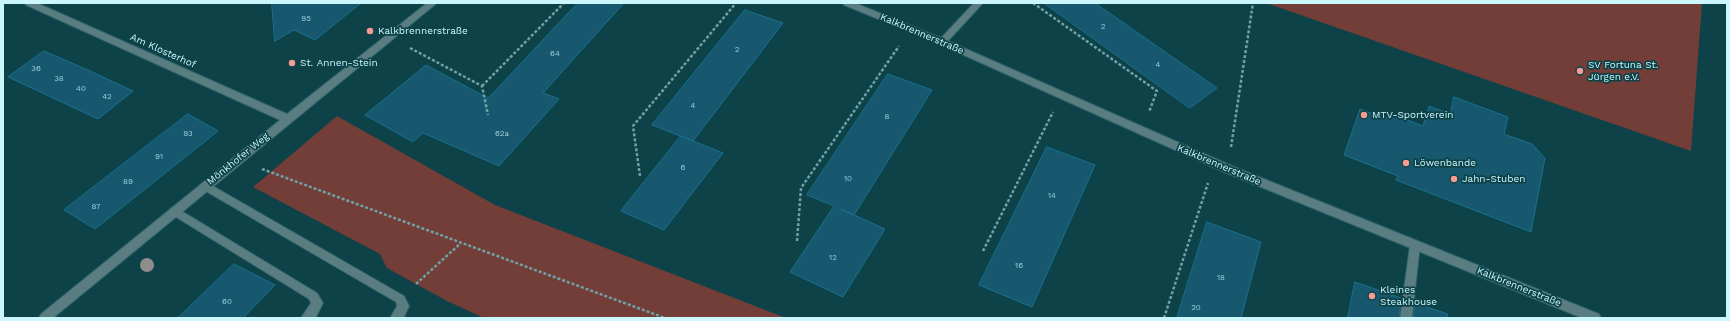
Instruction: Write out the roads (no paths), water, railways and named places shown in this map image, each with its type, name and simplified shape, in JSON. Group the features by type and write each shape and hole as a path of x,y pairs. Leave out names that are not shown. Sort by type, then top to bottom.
{"street":[{"name":"Am Klosterhof","path":"28,3 288,119"},
{"name":"Mönkhofer Weg","path":"45,318 288,119 433,3"},
{"name":"Kalkbrennerstraße","path":"847,3 942,42 1228,170 1415,244 1595,318"},
{"path":"942,42 979,3"},
{"path":"206,186 400,299 403,306 396,318"},
{"path":"175,211 313,296 317,303 312,313 307,318"},
{"path":"1406,318 1415,244"}],"place":[{"name":"Kalkbrennerstraße","path":"370,31"},
{"name":"St. Annen-Stein","path":"292,63"},
{"name":"SV Fortuna St. Jürgen e.V.","path":"1580,71"},
{"name":"MTV-Sportverein","path":"1364,115"},
{"name":"Löwenbande","path":"1406,163"},
{"name":"Jahn-Stuben","path":"1454,179"},
{"name":"Kleines Steakhouse","path":"1372,296"}]}
